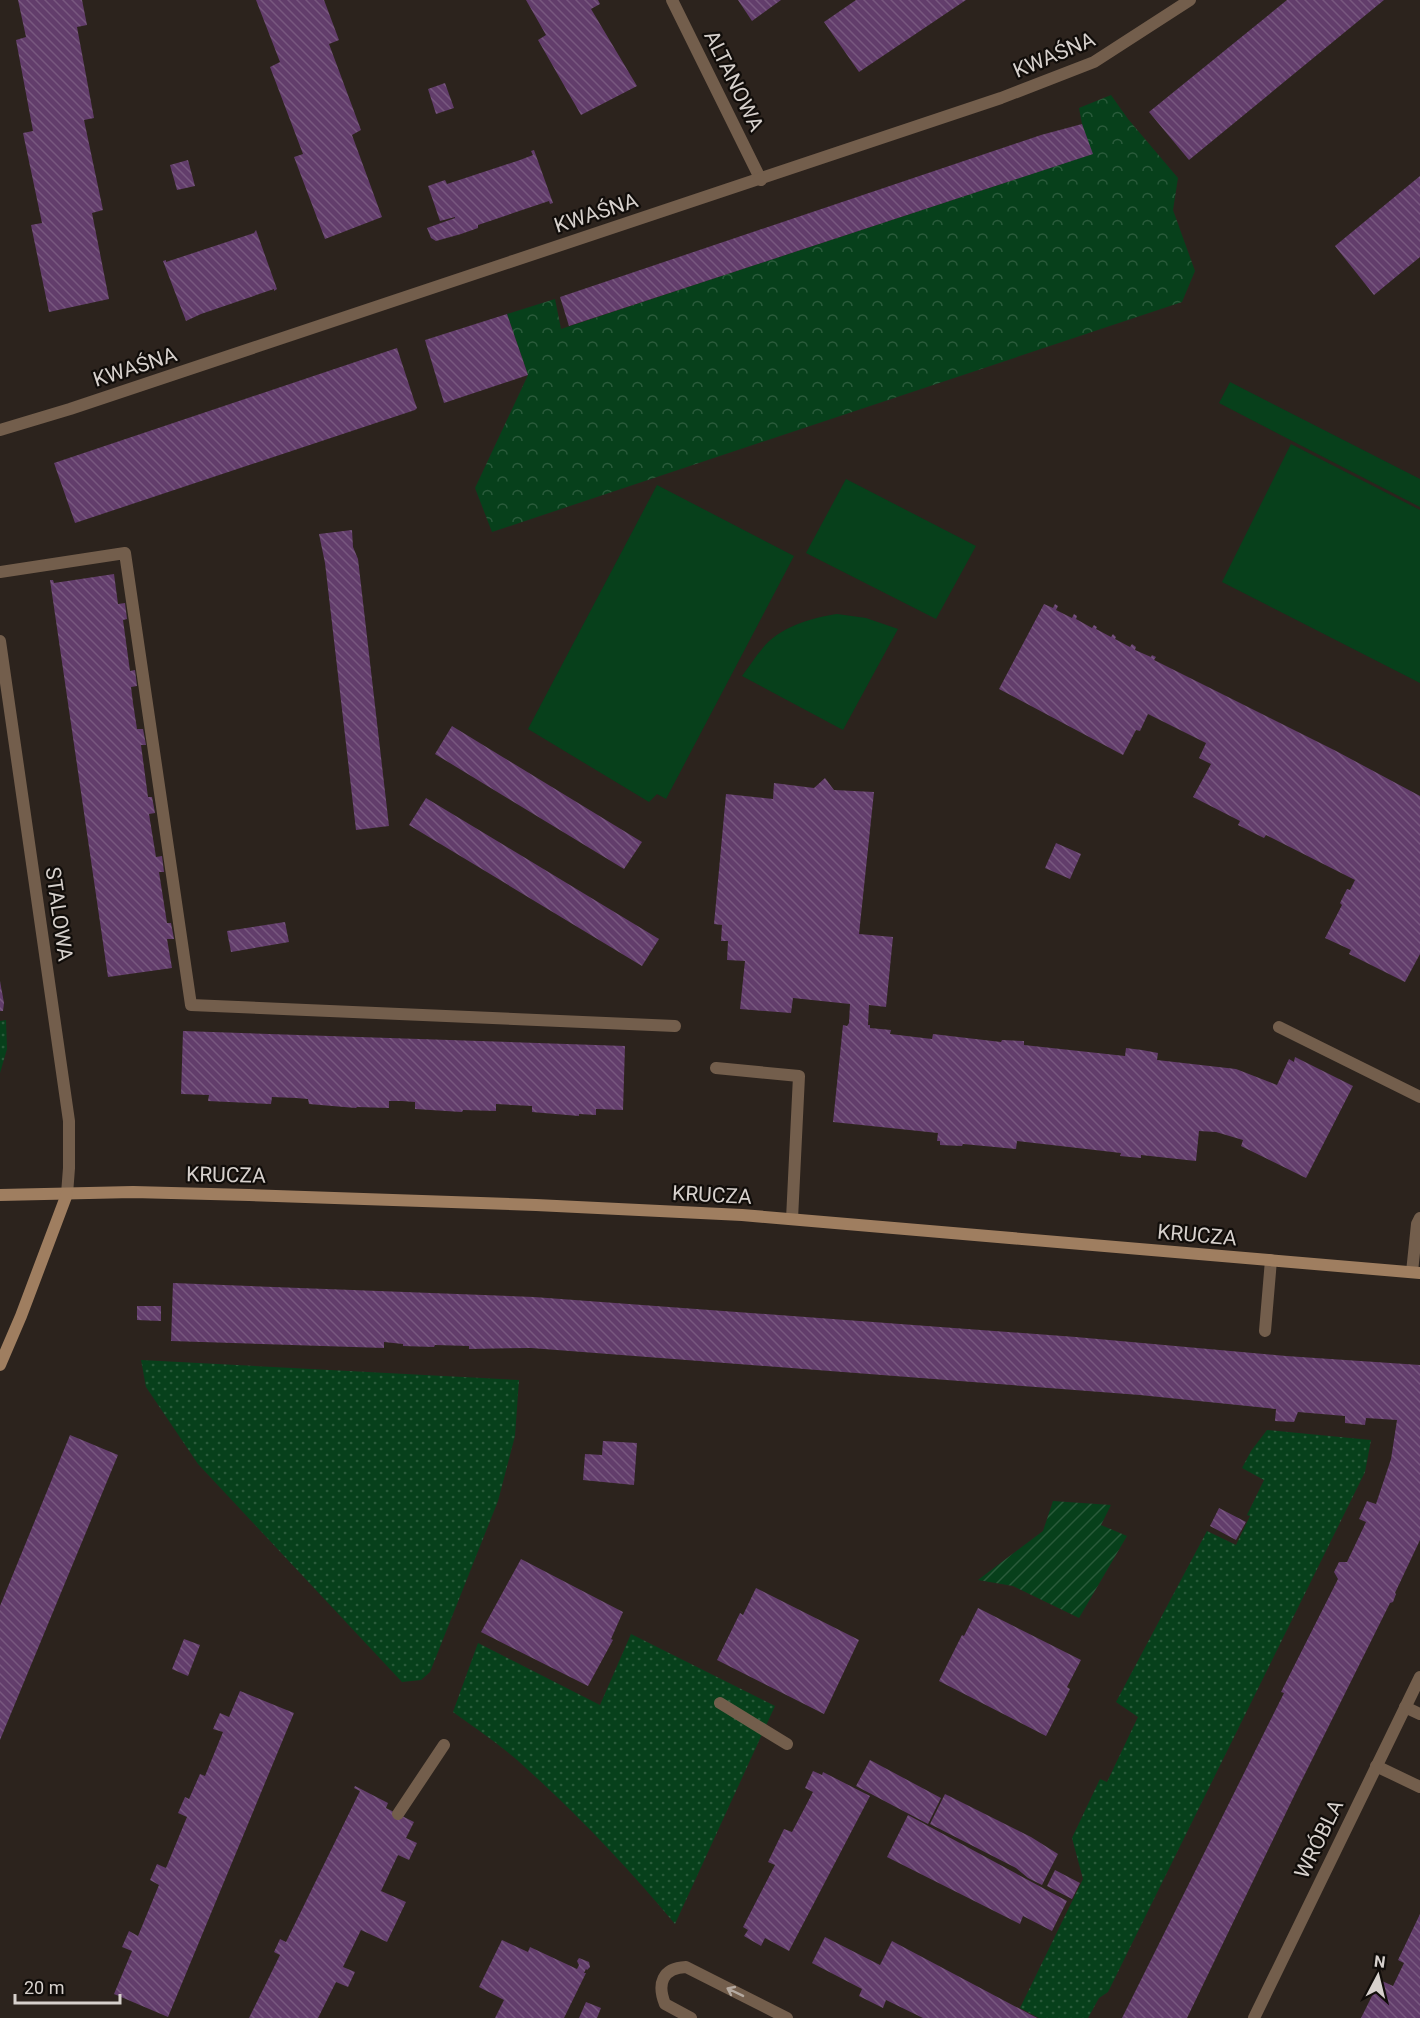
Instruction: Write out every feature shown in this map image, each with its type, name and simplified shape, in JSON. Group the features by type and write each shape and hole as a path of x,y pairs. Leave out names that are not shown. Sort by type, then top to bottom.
{"street":[{"name":"ALTANOWA","path":"672,0 761,180"},
{"name":"KWAŚNA","path":"0,430 90,403 1001,98 1094,62 1190,0"},
{"path":"0,572 124,553 191,1005 675,1026"},
{"name":"STALOWA","path":"0,640 69,1121 67,1194"},
{"path":"1279,1028 1420,1097"},
{"path":"716,1068 799,1076 792,1220"},
{"name":"KRUCZA","path":"0,1195 133,1192 524,1204 742,1215 1416,1272"},
{"path":"0,1365 67,1194"},
{"path":"1416,1272 1417,1224 1420,1218"},
{"path":"1265,1330 1271,1260"},
{"name":"WRÓBLA","path":"1254,2018 1420,1677"},
{"path":"720,1703 787,1744"},
{"path":"1405,1707 1420,1714"},
{"path":"398,1814 444,1745"},
{"path":"1376,1766 1420,1787"},
{"path":"691,2018 665,2004 660,1993 661,1983 666,1974 675,1968 686,1967 787,2018"}],"green space":[{"path":"1111,95 1128,119 1178,178 1173,210 1195,271 1182,302 492,532 475,488 528,375 507,314 555,299 561,329 1092,154 1079,108"},
{"path":"1230,382 1420,479 1420,507 1219,403"},
{"path":"1291,444 1420,510 1420,683 1222,582"},
{"path":"846,479 976,546 936,619 806,553"},
{"path":"657,485 794,556 666,799 657,794 649,802 528,729"},
{"path":"837,614 866,618 898,629 843,730 742,676 769,641 786,629 806,621"},
{"path":"6,1020 7,1049 0,1073 0,1021"},
{"path":"141,1360 519,1380 515,1436 498,1501 430,1672 421,1680 402,1682 198,1464 146,1387"},
{"path":"1267,1430 1371,1440 1365,1472 1108,1992 1099,1998 1088,2018 1039,2018 1020,2008 1083,1879 1072,1838 1100,1779 1107,1782 1138,1717 1116,1702 1207,1531 1236,1545 1264,1480 1242,1468 1251,1451"},
{"path":"1053,1501 1111,1505 1101,1525 1127,1536 1079,1618 1013,1586 978,1580 1043,1531"},
{"path":"631,1634 775,1706 675,1924 618,1859 558,1798 508,1753 453,1712 478,1643 600,1705"}],"building":[{"path":"18,0 82,0 87,25 77,27 94,118 84,120 103,210 92,213 109,299 49,312 31,225 42,223 23,133 33,131 16,40 26,37"},
{"path":"256,0 324,0 339,40 329,44 361,130 352,135 382,217 325,239 294,157 303,154 270,67 280,62"},
{"path":"526,0 598,0 600,4 591,9 637,86 581,115 538,40 546,35"},
{"path":"738,0 781,0 752,21"},
{"path":"856,0 966,0 859,72 824,22"},
{"path":"1287,0 1384,0 1189,160 1149,112"},
{"path":"445,83 454,108 436,114 428,89"},
{"path":"1082,124 1093,154 569,326 560,297 1041,135"},
{"path":"534,150 553,203 550,204 549,201 543,203 478,225 478,228 461,234 436,241 431,238 427,228 455,217 440,221 428,186 445,180 447,184 520,160 533,155 531,151"},
{"path":"188,160 195,186 177,190 170,165"},
{"path":"1420,176 1420,257 1374,295 1335,246"},
{"path":"256,230 277,289 186,321 163,261 166,260 166,262 254,233"},
{"path":"507,314 528,375 444,403 425,340"},
{"path":"397,348 417,408 415,410 75,523 54,463"},
{"path":"352,530 353,547 358,559 389,826 356,830 325,563 319,534"},
{"path":"114,574 118,604 125,603 127,619 123,620 130,671 135,670 137,686 131,687 133,703 137,729 143,729 146,745 141,745 148,797 152,797 155,813 149,814 156,857 162,856 164,872 159,872 167,923 171,923 174,939 167,939 172,968 108,977 50,580 54,583"},
{"path":"1044,604 1053,608 1055,604 1058,606 1056,610 1072,618 1074,614 1077,616 1076,619 1092,628 1094,625 1096,629 1111,637 1113,634 1115,639 1130,647 1132,644 1136,647 1135,650 1156,657 1154,660 1336,751 1420,796 1420,954 1405,982 1349,954 1351,950 1325,938 1342,905 1340,903 1347,889 1350,890 1355,880 1266,835 1264,838 1238,825 1240,821 1193,797 1211,764 1199,758 1206,743 1148,714 1140,731 1136,730 1123,755 999,689"},
{"path":"452,726 642,842 624,869 435,754"},
{"path":"825,778 834,790 874,792 859,934 893,937 886,1007 869,1005 868,1025 870,1028 891,1030 890,1034 932,1039 933,1034 1001,1042 1002,1040 1024,1041 1024,1045 1125,1056 1126,1048 1142,1050 1158,1053 1157,1060 1236,1069 1277,1085 1289,1059 1294,1062 1295,1057 1353,1086 1306,1178 1241,1146 1243,1140 1216,1132 1199,1131 1196,1161 1141,1155 1141,1158 1120,1156 1121,1153 1017,1141 1016,1149 963,1144 962,1146 940,1145 940,1141 937,1141 938,1133 833,1122 843,1025 847,1026 849,1023 850,1004 793,998 791,1013 740,1009 745,961 727,960 728,941 721,941 722,925 714,924 726,794 773,799 774,783 814,788"},
{"path":"426,798 659,939 642,966 409,825"},
{"path":"1056,843 1081,854 1070,879 1045,868"},
{"path":"285,922 289,942 231,952 227,931"},
{"path":"0,981 4,1003 3,1011 0,1011"},
{"path":"183,1031 625,1046 623,1110 596,1109 596,1115 579,1114 579,1116 532,1112 532,1106 496,1104 496,1111 463,1110 462,1112 415,1109 415,1102 402,1101 389,1101 389,1108 356,1108 309,1104 308,1099 296,1098 272,1097 271,1104 208,1101 209,1095 181,1094"},
{"path":"173,1283 534,1297 1420,1365 1420,1540 1393,1602 1390,1603 1296,1792 1187,2018 1122,2018 1284,1693 1281,1692 1338,1579 1334,1572 1339,1562 1347,1562 1366,1522 1359,1519 1367,1501 1376,1504 1391,1459 1397,1420 1366,1418 1365,1425 1345,1423 1345,1416 1298,1412 1294,1422 1275,1421 1276,1409 1140,1395 531,1348 469,1349 469,1346 403,1346 403,1344 384,1342 384,1348 171,1341"},
{"path":"137,1306 161,1306 161,1321 137,1320"},
{"path":"70,1435 118,1455 0,1740 0,1606"},
{"path":"603,1441 637,1443 634,1485 583,1480 585,1454 602,1455"},
{"path":"1219,1508 1246,1522 1236,1540 1210,1526"},
{"path":"521,1559 623,1612 611,1639 613,1640 588,1686 481,1632"},
{"path":"756,1588 859,1640 824,1714 717,1660 740,1613 743,1615"},
{"path":"978,1608 1081,1660 1067,1687 1070,1689 1046,1736 939,1681"},
{"path":"184,1639 200,1645 188,1676 172,1669"},
{"path":"240,1691 294,1713 168,2017 114,1994 132,1951 122,1947 129,1931 138,1936 159,1885 150,1880 157,1864 166,1868 187,1817 178,1813 185,1797 189,1799 200,1774 205,1776 223,1732 213,1729 220,1713 229,1717"},
{"path":"870,1760 941,1798 928,1824 856,1786"},
{"path":"813,1771 822,1775 823,1772 870,1796 789,1951 765,1938 761,1946 744,1936 748,1930 743,1927 775,1865 768,1862 784,1829 792,1832 813,1792 805,1788"},
{"path":"355,1786 388,1803 386,1808 414,1822 406,1838 417,1843 409,1860 398,1855 381,1891 406,1902 387,1942 361,1930 343,1967 355,1972 348,1987 336,1982 318,2018 249,2018 280,1955 274,1952 280,1939 286,1942 360,1791 354,1788"},
{"path":"945,1794 1031,1837 1058,1854 1042,1885 1028,1878 1016,1868 930,1824"},
{"path":"908,1815 1067,1901 1052,1931 1023,1916 1020,1924 887,1857"},
{"path":"1055,1870 1080,1883 1072,1899 1047,1886"},
{"path":"1420,1914 1420,2018 1361,2018 1380,1980 1393,1986 1404,1963 1398,1960"},
{"path":"825,1937 880,1965 892,1941 1037,2018 923,2018 886,2000 883,2008 859,1996 862,1989 812,1963"},
{"path":"502,1940 528,1952 530,1947 577,1969 579,1958 589,1962 590,1967 586,1969 564,2018 495,2018 504,2000 479,1987"},
{"path":"586,2002 601,2008 597,2018 579,2018"}]}
